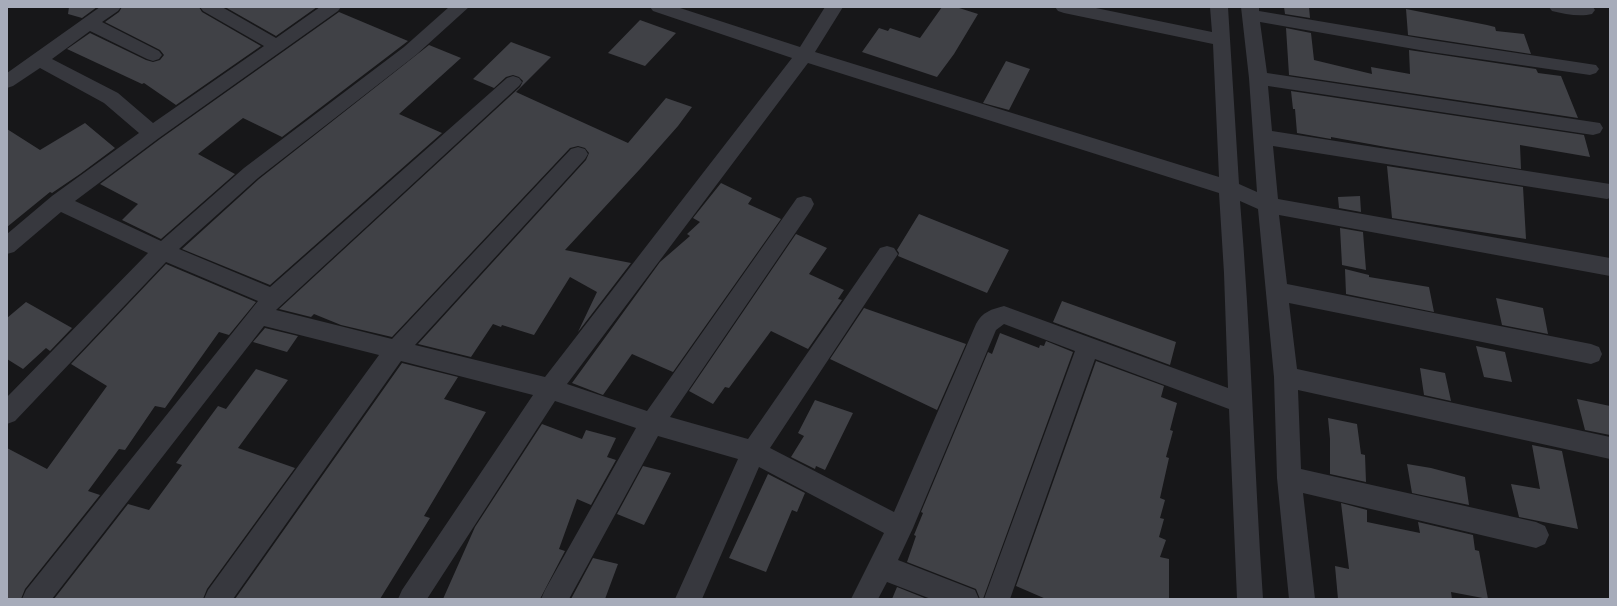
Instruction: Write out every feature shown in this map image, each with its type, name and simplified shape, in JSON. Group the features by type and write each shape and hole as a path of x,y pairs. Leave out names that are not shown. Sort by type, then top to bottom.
{"street":[{"path":"7,82 112,7"},
{"path":"209,7 276,46"},
{"path":"7,246 59,202 152,133 332,7"},
{"path":"7,413 163,250 251,173 410,51 460,7"},
{"path":"659,7 804,55 1229,188 1268,205 1610,267"},
{"path":"411,599 550,389 804,55 834,7"},
{"path":"1064,7 1221,40"},
{"path":"1219,7 1235,273 1237,348 1250,599"},
{"path":"1558,7 1586,10"},
{"path":"1302,599 1289,478 1286,377 1276,291 1258,78 1250,11 1431,46 1590,69"},
{"path":"89,23 153,56"},
{"path":"38,59 111,98 152,133"},
{"path":"1258,78 1593,128"},
{"path":"35,599 266,306 514,82"},
{"path":"1263,137 1607,191"},
{"path":"217,599 396,350 578,154"},
{"path":"59,202 163,250 266,306 396,350 550,389 652,423 753,452 900,528"},
{"path":"554,599 652,423 804,204"},
{"path":"688,599 753,452 887,254"},
{"path":"1276,291 1591,354"},
{"path":"864,599 900,528 986,324 996,317 1004,315 1241,403"},
{"path":"997,599 1088,347"},
{"path":"1286,377 1610,448"},
{"path":"1289,478 1536,535"},
{"path":"880,566 966,599"}],"building":[{"path":"69,7 97,7 82,18 68,14"},
{"path":"122,7 199,7 202,12 261,46 176,105 144,83 142,84 67,49 90,33 146,60 153,62 160,60 164,55 160,50 105,22 119,12"},
{"path":"225,7 317,7 276,36"},
{"path":"942,7 956,7 978,14 954,54 937,77 862,52 879,28 888,31 890,28 920,38"},
{"path":"1284,7 1309,7 1310,18 1285,14"},
{"path":"1406,9 1487,25 1495,27 1496,31 1524,34 1531,54 1408,35"},
{"path":"339,12 408,41 282,137 243,118 198,154 235,174 161,239 122,220 138,204 100,184 160,139"},
{"path":"640,20 676,33 645,66 608,53"},
{"path":"1286,28 1311,33 1314,60 1372,74 1371,67 1410,74 1409,50 1536,69 1538,73 1561,76 1578,118 1289,75"},
{"path":"511,42 551,57 516,92 628,143 666,98 692,107 678,126 640,169 565,250 631,263 578,332 597,292 570,277 534,335 502,325 501,327 493,324 471,357 418,344 586,160 589,153 585,148 578,146 570,148 392,337 341,325 314,314 311,317 279,309 520,87 523,81 519,77 513,75 506,77 494,88 473,79"},
{"path":"429,45 461,58 399,114 442,133 270,285 182,249 259,179"},
{"path":"1006,61 1030,69 1009,110 983,103"},
{"path":"1291,91 1584,135 1590,157 1520,145 1521,169 1331,137 1331,139 1297,133 1295,109 1293,109"},
{"path":"85,123 115,148 52,193 50,192 7,227 7,129 40,150"},
{"path":"1387,166 1523,187 1526,239 1392,218"},
{"path":"721,183 752,198 748,204 781,219 673,372 632,354 603,395 572,383 660,262 690,236 687,234 700,222 693,218"},
{"path":"1360,196 1361,212 1339,208 1338,197"},
{"path":"919,214 1009,250 987,293 898,256 899,253 897,250"},
{"path":"1340,228 1363,232 1366,270 1342,265"},
{"path":"796,234 827,248 809,274 844,290 838,299 842,300 808,349 771,331 729,388 725,387 713,404 689,391"},
{"path":"166,264 256,302 229,335 219,332 165,408 155,406 125,450 119,449 88,491 100,495 25,589 21,599 7,599 7,448 47,469 107,386 71,364"},
{"path":"1345,269 1369,275 1369,277 1429,287 1434,312 1346,294"},
{"path":"1496,298 1543,308 1548,334 1502,325"},
{"path":"1062,301 1176,342 1170,365 1053,322"},
{"path":"26,302 72,328 50,351 46,348 23,369 7,359 7,318"},
{"path":"864,308 966,344 937,410 830,359"},
{"path":"265,328 298,336 287,352 253,342"},
{"path":"1000,333 1039,348 1040,345 1044,346 1046,341 1073,352 983,599 980,599 976,589 907,562 916,536 914,535 923,513 921,512 988,352 992,354"},
{"path":"1476,346 1505,352 1512,382 1484,377"},
{"path":"1096,361 1164,386 1161,397 1177,403 1170,430 1173,431 1166,457 1169,458 1160,498 1165,500 1160,518 1164,519 1159,537 1166,540 1160,557 1169,559 1169,599 1046,599 1016,586"},
{"path":"402,363 458,377 444,399 486,412 424,516 430,518 380,599 235,599"},
{"path":"1420,368 1445,373 1451,401 1424,395"},
{"path":"256,369 288,380 238,448 295,468 207,589 203,599 54,599 128,504 149,510 182,465 176,463 218,406 226,409"},
{"path":"1577,399 1610,406 1610,435 1585,430"},
{"path":"815,400 853,413 825,470 816,466 815,469 791,457 804,436 798,433"},
{"path":"1328,418 1357,424 1361,454 1365,455 1366,482 1330,474 1330,439"},
{"path":"542,424 582,439 586,430 616,438 607,457 616,460 591,505 577,499 559,549 565,551 540,599 443,599 475,527"},
{"path":"1532,445 1562,451 1578,529 1519,517 1511,484 1540,489"},
{"path":"1407,464 1431,468 1465,477 1469,505 1412,493"},
{"path":"643,466 671,473 644,525 617,514"},
{"path":"768,474 805,493 797,512 792,510 766,572 729,558"},
{"path":"1341,503 1367,510 1367,522 1420,533 1418,522 1473,535 1475,550 1479,551 1488,599 1451,592 1452,599 1338,599 1335,566 1349,569"},
{"path":"593,558 618,564 605,599 571,599"},
{"path":"897,587 927,599 892,599"}]}
